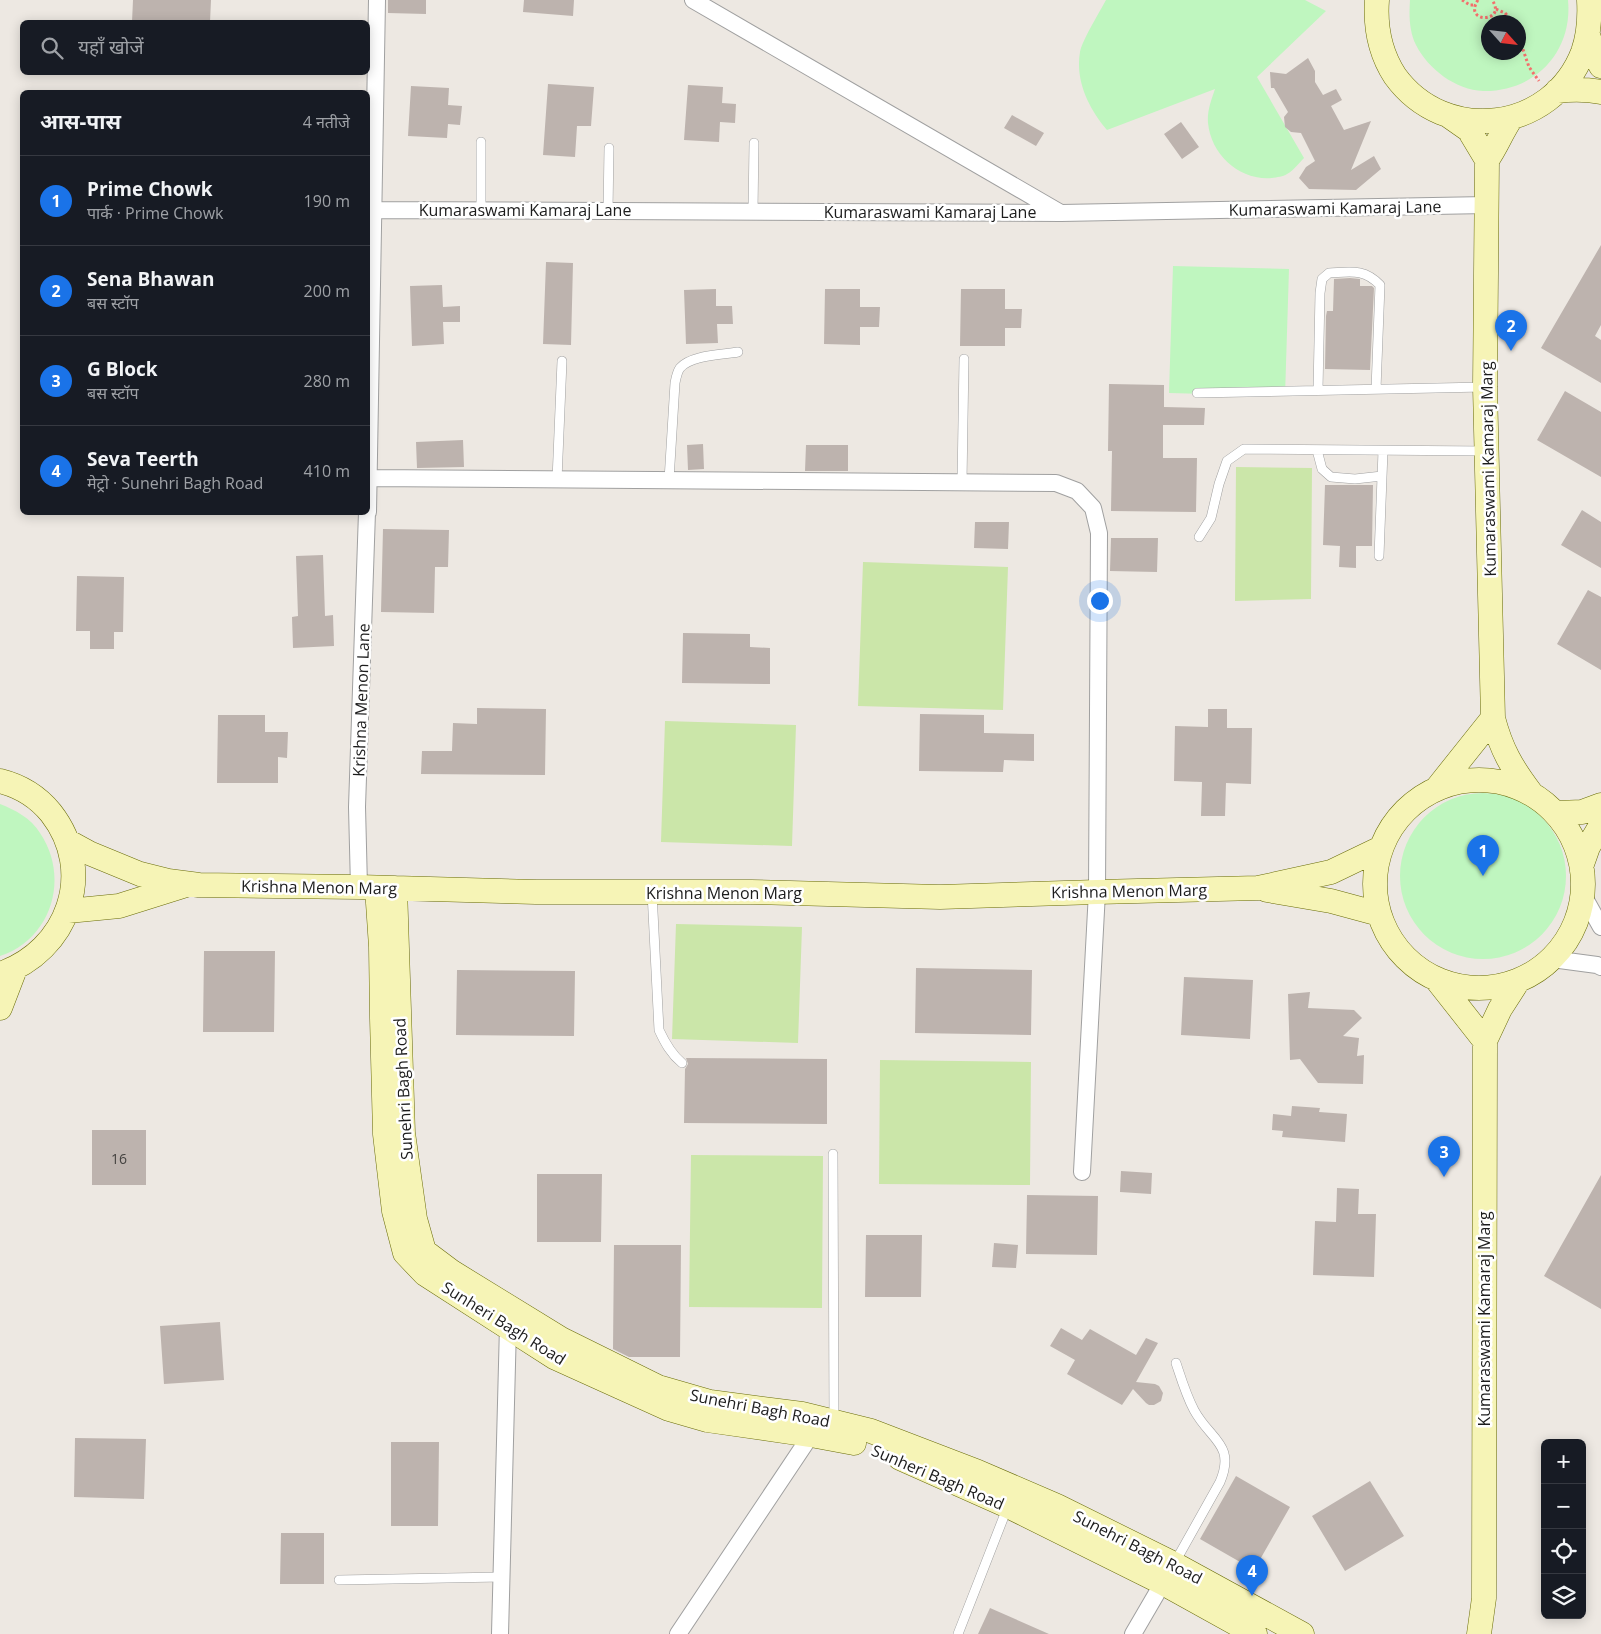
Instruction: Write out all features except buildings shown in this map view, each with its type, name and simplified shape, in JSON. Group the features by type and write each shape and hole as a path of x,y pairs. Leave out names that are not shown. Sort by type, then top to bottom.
{"main road":[{"path":"1378,0 1376,12 1377,32 1382,51 1390,68 1415,98 1432,109 1468,121 1488,122 1522,114 1538,106 1548,86"},
{"path":"1548,86 1564,84 1583,52 1588,35 1589,0"},
{"path":"1588,35 1593,51 1601,66"},
{"path":"1548,86 1601,92"},
{"name":"Kumaraswami Kamaraj Marg","path":"1449,116 1470,130 1487,160 1485,387 1493,718 1499,741 1515,771 1531,792"},
{"name":"Kumaraswami Kamaraj Marg","path":"1487,160 1512,117"},
{"path":"1438,787 1493,718"},
{"path":"0,1008 7,972 32,959 47,945 59,929 68,911 74,880 73,865 67,841 57,821 47,808 35,798 2,777"},
{"path":"1476,779 1514,784 1531,792 1557,813 1573,836 1582,864 1583,895 1573,929 1564,945 1552,959 1518,981 1492,988 1464,988 1437,980 1418,968 1401,953 1388,935 1379,914 1375,881 1381,848 1394,823 1407,809 1414,802 1438,787 1457,781 1476,779"},
{"path":"1557,813 1582,812 1601,805"},
{"path":"1582,864 1588,847 1601,825"},
{"name":"Krishna Menon Marg","path":"67,841 88,853 140,874 190,884 536,892 751,892 940,897 1258,888 1331,872 1381,848"},
{"name":"Krishna Menon Marg","path":"68,911 119,906 190,884"},
{"name":"Sunheri Bagh Road","path":"377,888 382,947 385,1134 394,1211 405,1253 425,1274 554,1357 669,1409 707,1420 810,1434 863,1445 902,1459 1168,1574 1255,1634"},
{"name":"Sunehri Bagh Road","path":"377,888 403,1134 415,1219 424,1251 452,1272 561,1339 658,1386 710,1402 802,1414 871,1431 978,1472 1056,1506 1168,1574 1302,1634"},
{"name":"Krishna Menon Marg","path":"1258,888 1331,901 1379,914"},
{"path":"1437,980 1485,1041"},
{"name":"Kumaraswami Kamaraj Marg","path":"1479,1634 1484,1598 1485,1041 1500,1009 1518,981"},
{"name":"Kumaraswami Kamaraj Marg","path":"1484,1598 1495,1634"}],"street":[{"name":"Krishna Menon Lane","path":"370,411 377,0"},
{"path":"693,0 1061,213"},
{"name":"Kumaraswami Kamaraj Lane","path":"373,210 1061,213 1487,205"},
{"path":"370,478 1056,483 1076,491 1093,508 1099,532 1097,892 1082,1172"},
{"name":"Krishna Menon Lane","path":"368,515 357,807 377,888"},
{"path":"1583,895 1601,927"},
{"path":"1552,959 1601,967"},
{"path":"500,1634 508,1326"},
{"path":"684,1630 810,1434"},
{"path":"1132,1634 1168,1574"}],"lane":[{"path":"481,142 481,210"},
{"path":"753,211 754,144"},
{"path":"608,211 609,148"},
{"path":"1318,390 1320,293 1322,279 1329,272 1362,272 1373,277 1380,285 1376,389"},
{"path":"669,480 675,383 679,370 685,363 696,359 738,352"},
{"path":"962,482 964,359"},
{"path":"556,480 562,361"},
{"path":"1197,393 1485,387"},
{"path":"1199,537 1211,518 1227,461 1244,449 1486,451"},
{"path":"1317,450 1322,469 1331,477 1355,479 1382,476"},
{"path":"1378,556 1383,450"},
{"path":"652,892 659,1030 673,1056 682,1063"},
{"path":"834,1154 834,1422"},
{"path":"1168,1574 1220,1482 1226,1461 1224,1451 1219,1442 1195,1411 1176,1362"},
{"path":"958,1634 1008,1506"},
{"path":"339,1580 501,1577"}],"path":[{"path":"1462,0 1470,5 1475,5"},
{"path":"1478,0 1475,5 1477,15 1484,18 1490,17 1496,9"},
{"path":"1492,0 1496,9 1505,12 1507,15"},
{"path":"1526,58 1529,67 1548,86"}],"green space":[{"path":"1106,0 1305,0 1326,11 1257,77 1304,158 1289,173 1272,178 1260,178 1249,175 1229,164 1215,146 1210,135 1208,119 1215,89 1107,130 1089,104 1082,84 1079,63 1084,41"},
{"path":"1410,0 1568,0 1568,19 1564,36 1557,52 1547,65 1534,76 1519,85 1502,90 1473,90 1444,77 1421,54 1414,40 1410,23"},
{"path":"1173,266 1289,269 1285,396 1169,393"},
{"path":"1236,467 1312,468 1311,599 1235,601"},
{"path":"863,562 1008,567 1003,710 858,706"},
{"path":"665,721 796,725 792,846 661,842"},
{"path":"1491,793 1507,796 1522,802 1542,817 1560,844 1565,860 1565,892 1560,908 1542,935 1522,950 1507,956 1475,959 1459,956 1444,950 1419,929 1409,915 1403,900 1400,868 1403,852 1409,837 1430,812 1444,802 1459,796"},
{"path":"0,804 27,819 40,833 49,850 54,868 54,887 51,905 43,921 32,936 18,948 0,956"},
{"path":"676,924 802,927 798,1043 672,1039"},
{"path":"880,1060 1031,1062 1030,1185 879,1184"},
{"path":"691,1155 823,1156 822,1308 689,1307"}],"place":[{"name":"Sena Bhawan","path":"1511,351"},
{"name":"Prime Chowk","path":"1483,876"},
{"name":"G Block","path":"1444,1177"},
{"name":"Seva Teerth","path":"1252,1596"}]}
